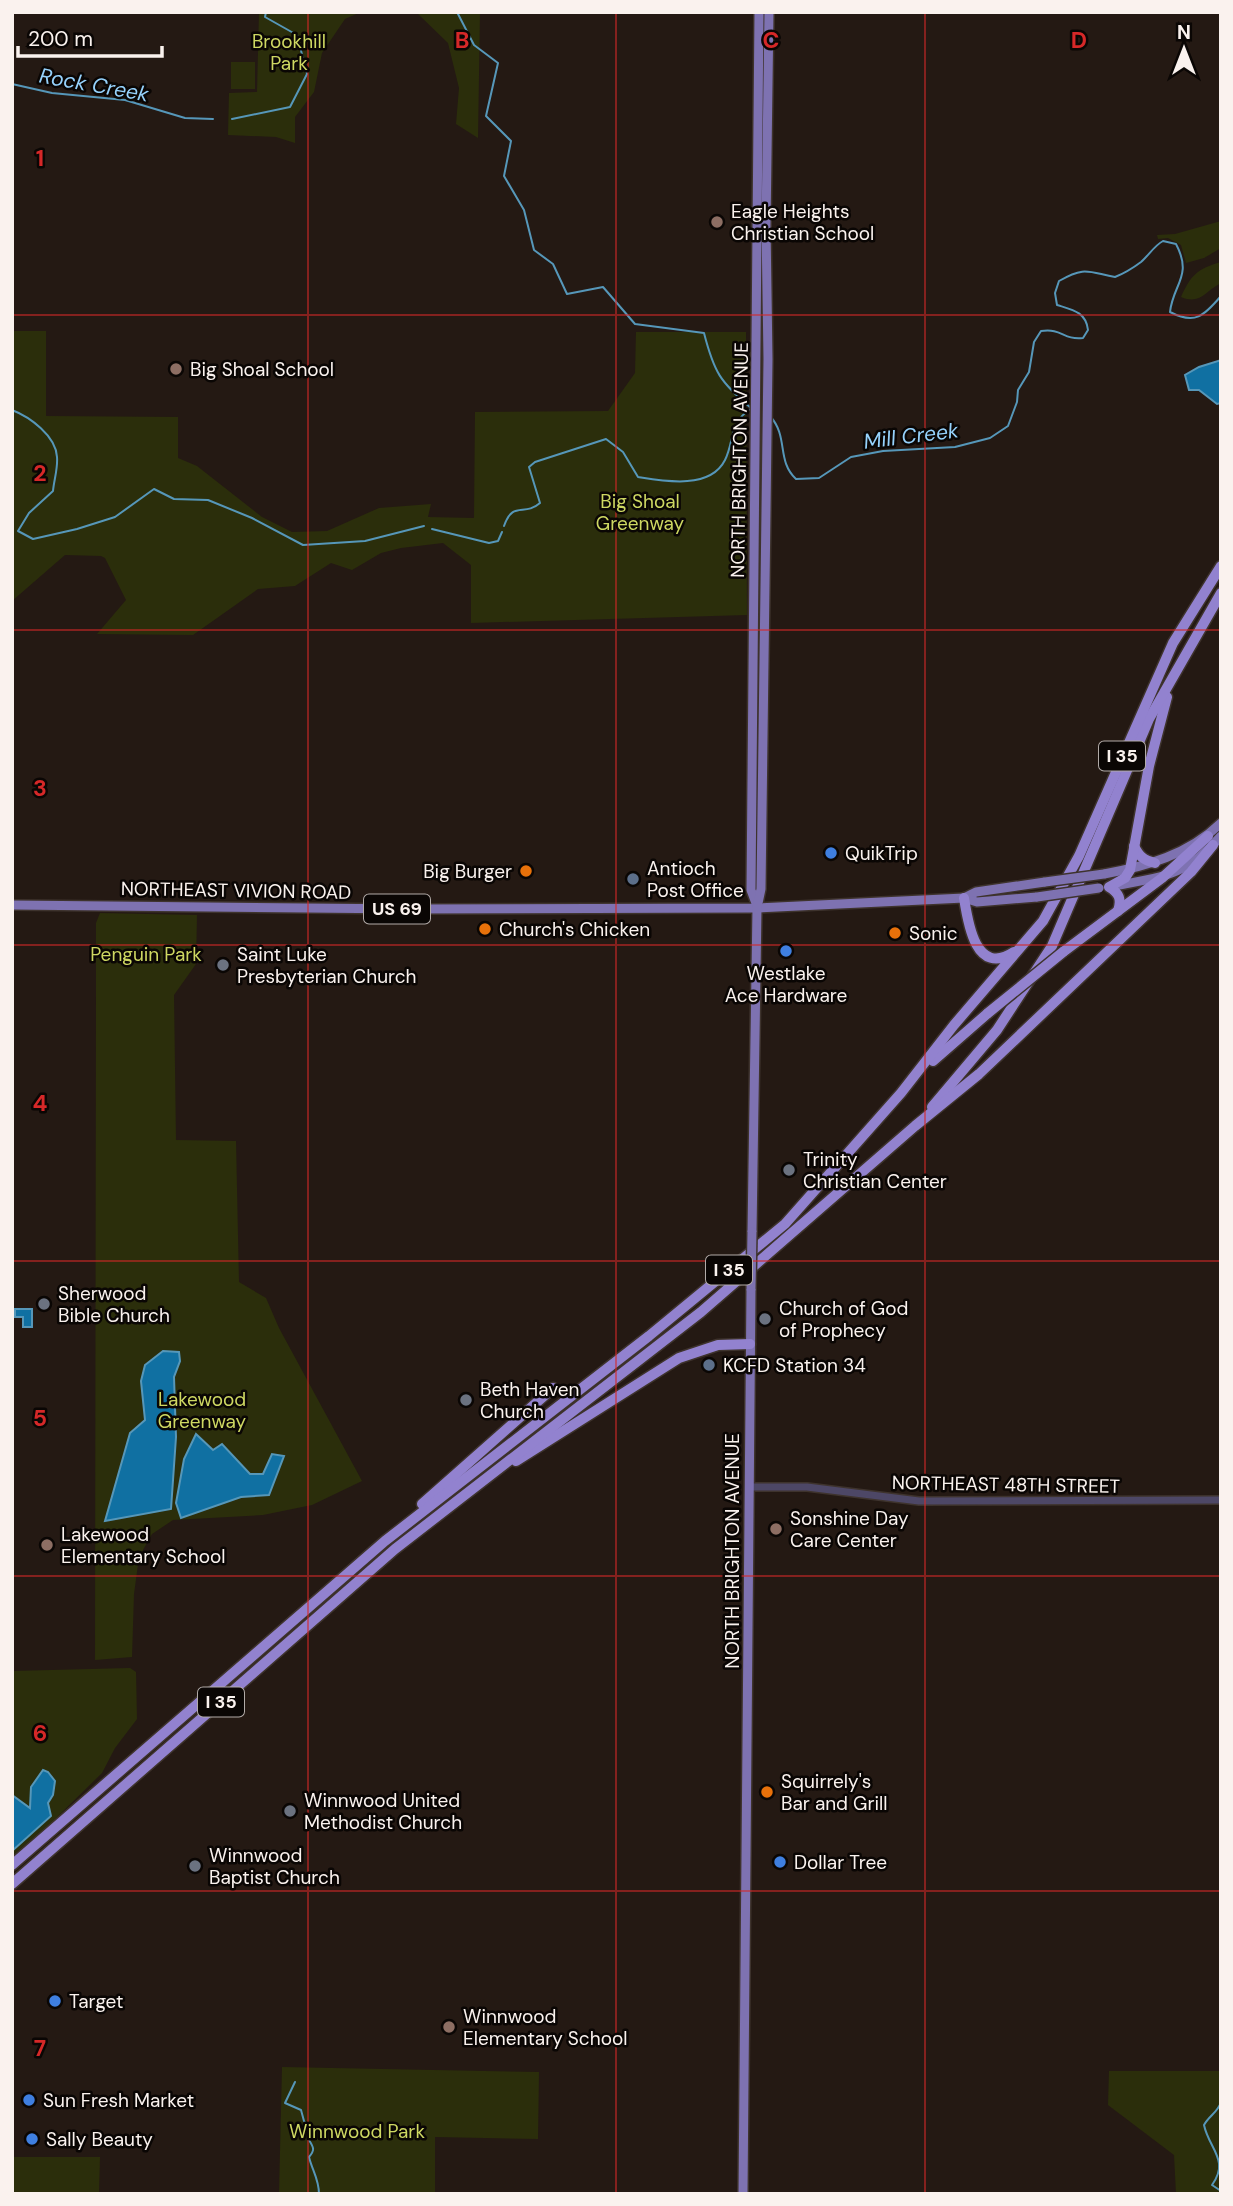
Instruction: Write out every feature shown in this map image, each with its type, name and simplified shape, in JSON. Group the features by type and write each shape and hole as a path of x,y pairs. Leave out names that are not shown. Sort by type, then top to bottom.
{"highway":[{"name":"I 35","path":"12,1865 385,1541 649,1336 785,1224 901,1093 954,1025 1042,921 1079,856 1173,643 1221,566"},
{"name":"I 35","path":"12,1884 395,1549 701,1312 915,1126 998,1030 1052,946 1149,719 1221,593"},
{"path":"1104,887 1125,878 1130,870 1160,718 1175,673"},
{"path":"915,1126 993,1062 1191,872 1210,840"},
{"path":"901,1093 947,1046 1063,952 1210,840"},
{"path":"1133,846 1139,856 1155,863"},
{"path":"1104,887 1117,892 1121,900 1118,911"},
{"path":"964,898 971,934 983,954 1000,958 1023,945"},
{"path":"480,1484 679,1358 718,1345 750,1344"},
{"path":"385,1541 398,1525 553,1388"}],"main road":[{"name":"NORTH BRIGHTON AVENUE","path":"757,908 751,890 759,12"},
{"name":"NORTH BRIGHTON AVENUE","path":"743,2194 750,1344 757,908 761,889 768,394 766,158 769,12"},
{"name":"NORTHEAST VIVION ROAD","path":"1210,840 1221,823"},
{"name":"NORTHEAST VIVION ROAD","path":"964,898 976,892 1130,870 1155,863 1221,836"},
{"name":"NORTHEAST VIVION ROAD","path":"12,905 410,909 757,908 964,898 977,902 1037,897 1162,878"}],"street":[{"name":"NORTHEAST 48TH STREET","path":"750,1487 807,1487 919,1501 1221,1500"}],"green space":[{"name":"Brookhill Park","path":"259,12 361,12 345,19 322,53 314,92 295,117 295,143 276,137 228,135 229,93 257,92"},
{"path":"416,12 480,12 478,138 456,124 459,88 448,43"},
{"path":"231,62 255,62 255,89 231,89"},
{"path":"1221,221 1221,248 1204,258 1186,263 1181,245 1168,238 1158,239 1157,235 1175,234"},
{"path":"1221,262 1221,283 1198,298 1181,297 1196,274"},
{"name":"Big Shoal Greenway","path":"12,331 46,331 46,416 178,417 178,458 197,466 262,517 292,532 327,531 379,508 431,504 428,517 474,518 475,412 608,411 635,373 636,332 746,332 747,615 471,623 471,565 443,543 381,553 352,570 331,563 295,586 258,589 193,635 97,634 126,600 105,558 101,556 65,555 12,601"},
{"name":"Lakewood Greenway","path":"100,913 197,915 196,964 174,995 176,1140 236,1141 239,1282 266,1298 279,1328 362,1481 312,1505 263,1515 173,1520 152,1534 139,1557 134,1594 132,1657 95,1660 96,923"},
{"path":"130,1668 136,1672 137,1719 115,1748 102,1773 51,1823 12,1856 12,1671"},
{"name":"Winnwood Park","path":"282,2067 539,2072 538,2139 435,2137 435,2194 279,2194"},
{"path":"1109,2071 1221,2071 1221,2194 1176,2194 1174,2155 1108,2105"},
{"path":"12,2157 100,2157 99,2194 12,2194"}],"water":[{"path":"1221,360 1221,403 1217,404 1199,390 1189,390 1185,375"},
{"path":"15,1309 32,1309 32,1327 23,1327 23,1317 15,1317"},
{"path":"163,1351 179,1352 180,1361 174,1377 176,1437 171,1509 105,1521 130,1433 145,1420 141,1381 145,1365"},
{"path":"196,1434 213,1450 222,1444 250,1474 263,1474 272,1454 284,1456 269,1495 241,1497 181,1518 176,1503 184,1459"},
{"path":"43,1770 55,1781 53,1795 48,1803 51,1816 12,1851 12,1795 30,1808 31,1787"}],"waterway":[{"name":"Rock Creek","path":"232,119 290,107 307,74 297,35 265,17 266,12"},
{"name":"Rock Creek","path":"457,12 474,45 498,63 486,116 511,141 504,176 524,210 534,250 553,264 567,294 603,287 635,324 704,333 711,358 725,383 751,408"},
{"name":"Rock Creek","path":"12,84 52,93 125,100 185,118 213,119"},
{"name":"Mill Creek","path":"770,416 779,432 786,464 796,479 819,478 851,457 883,451 955,447 990,438 1008,426 1017,402 1018,390 1029,372 1034,342 1041,331 1054,331 1083,338 1088,330 1082,315 1057,305 1055,293 1059,281 1081,272 1115,277 1141,262 1163,241 1176,244 1183,264 1170,312 1193,318 1204,313 1221,296"},
{"name":"Mill Creek","path":"504,526 511,513 540,503 529,467 535,462 606,439 623,452 638,477 673,481 697,480 718,470 728,453 739,420 752,408"},
{"name":"Mill Creek","path":"12,410 41,428 56,449 53,491 29,513 18,531 33,539 115,517 154,489 174,499 208,500 252,518 303,545 365,541 424,526"},
{"name":"Mill Creek","path":"432,529 489,543 498,541 502,532"},
{"path":"295,2082 285,2103 301,2110 304,2121 311,2130 309,2140 313,2149 309,2157 319,2194"},
{"path":"1221,2102 1204,2125 1219,2161 1217,2176 1212,2185 1221,2191"}],"place":[{"name":"Eagle Heights Christian School","path":"717,222"},
{"name":"Big Shoal School","path":"176,369"},
{"name":"QuikTrip","path":"831,853"},
{"name":"Big Burger","path":"526,871"},
{"name":"Antioch Post Office","path":"633,879"},
{"name":"Church's Chicken","path":"485,929"},
{"name":"Sonic","path":"895,933"},
{"name":"Westlake Ace Hardware","path":"786,951"},
{"name":"Saint Luke Presbyterian Church","path":"223,965"},
{"name":"Trinity Christian Center","path":"789,1170"},
{"name":"Sherwood Bible Church","path":"44,1304"},
{"name":"Church of God of Prophecy","path":"765,1319"},
{"name":"KCFD Station 34","path":"709,1365"},
{"name":"Beth Haven Church","path":"466,1400"},
{"name":"Sonshine Day Care Center","path":"776,1529"},
{"name":"Lakewood Elementary School","path":"47,1545"},
{"name":"Squirrely's Bar and Grill","path":"767,1792"},
{"name":"Winnwood United Methodist Church","path":"290,1811"},
{"name":"Dollar Tree","path":"780,1862"},
{"name":"Winnwood Baptist Church","path":"195,1866"},
{"name":"Target","path":"55,2001"},
{"name":"Winnwood Elementary School","path":"449,2027"},
{"name":"Sun Fresh Market","path":"29,2100"},
{"name":"Sally Beauty","path":"32,2139"}],"park label":[{"name":"Penguin Park","path":"146,954"}]}
